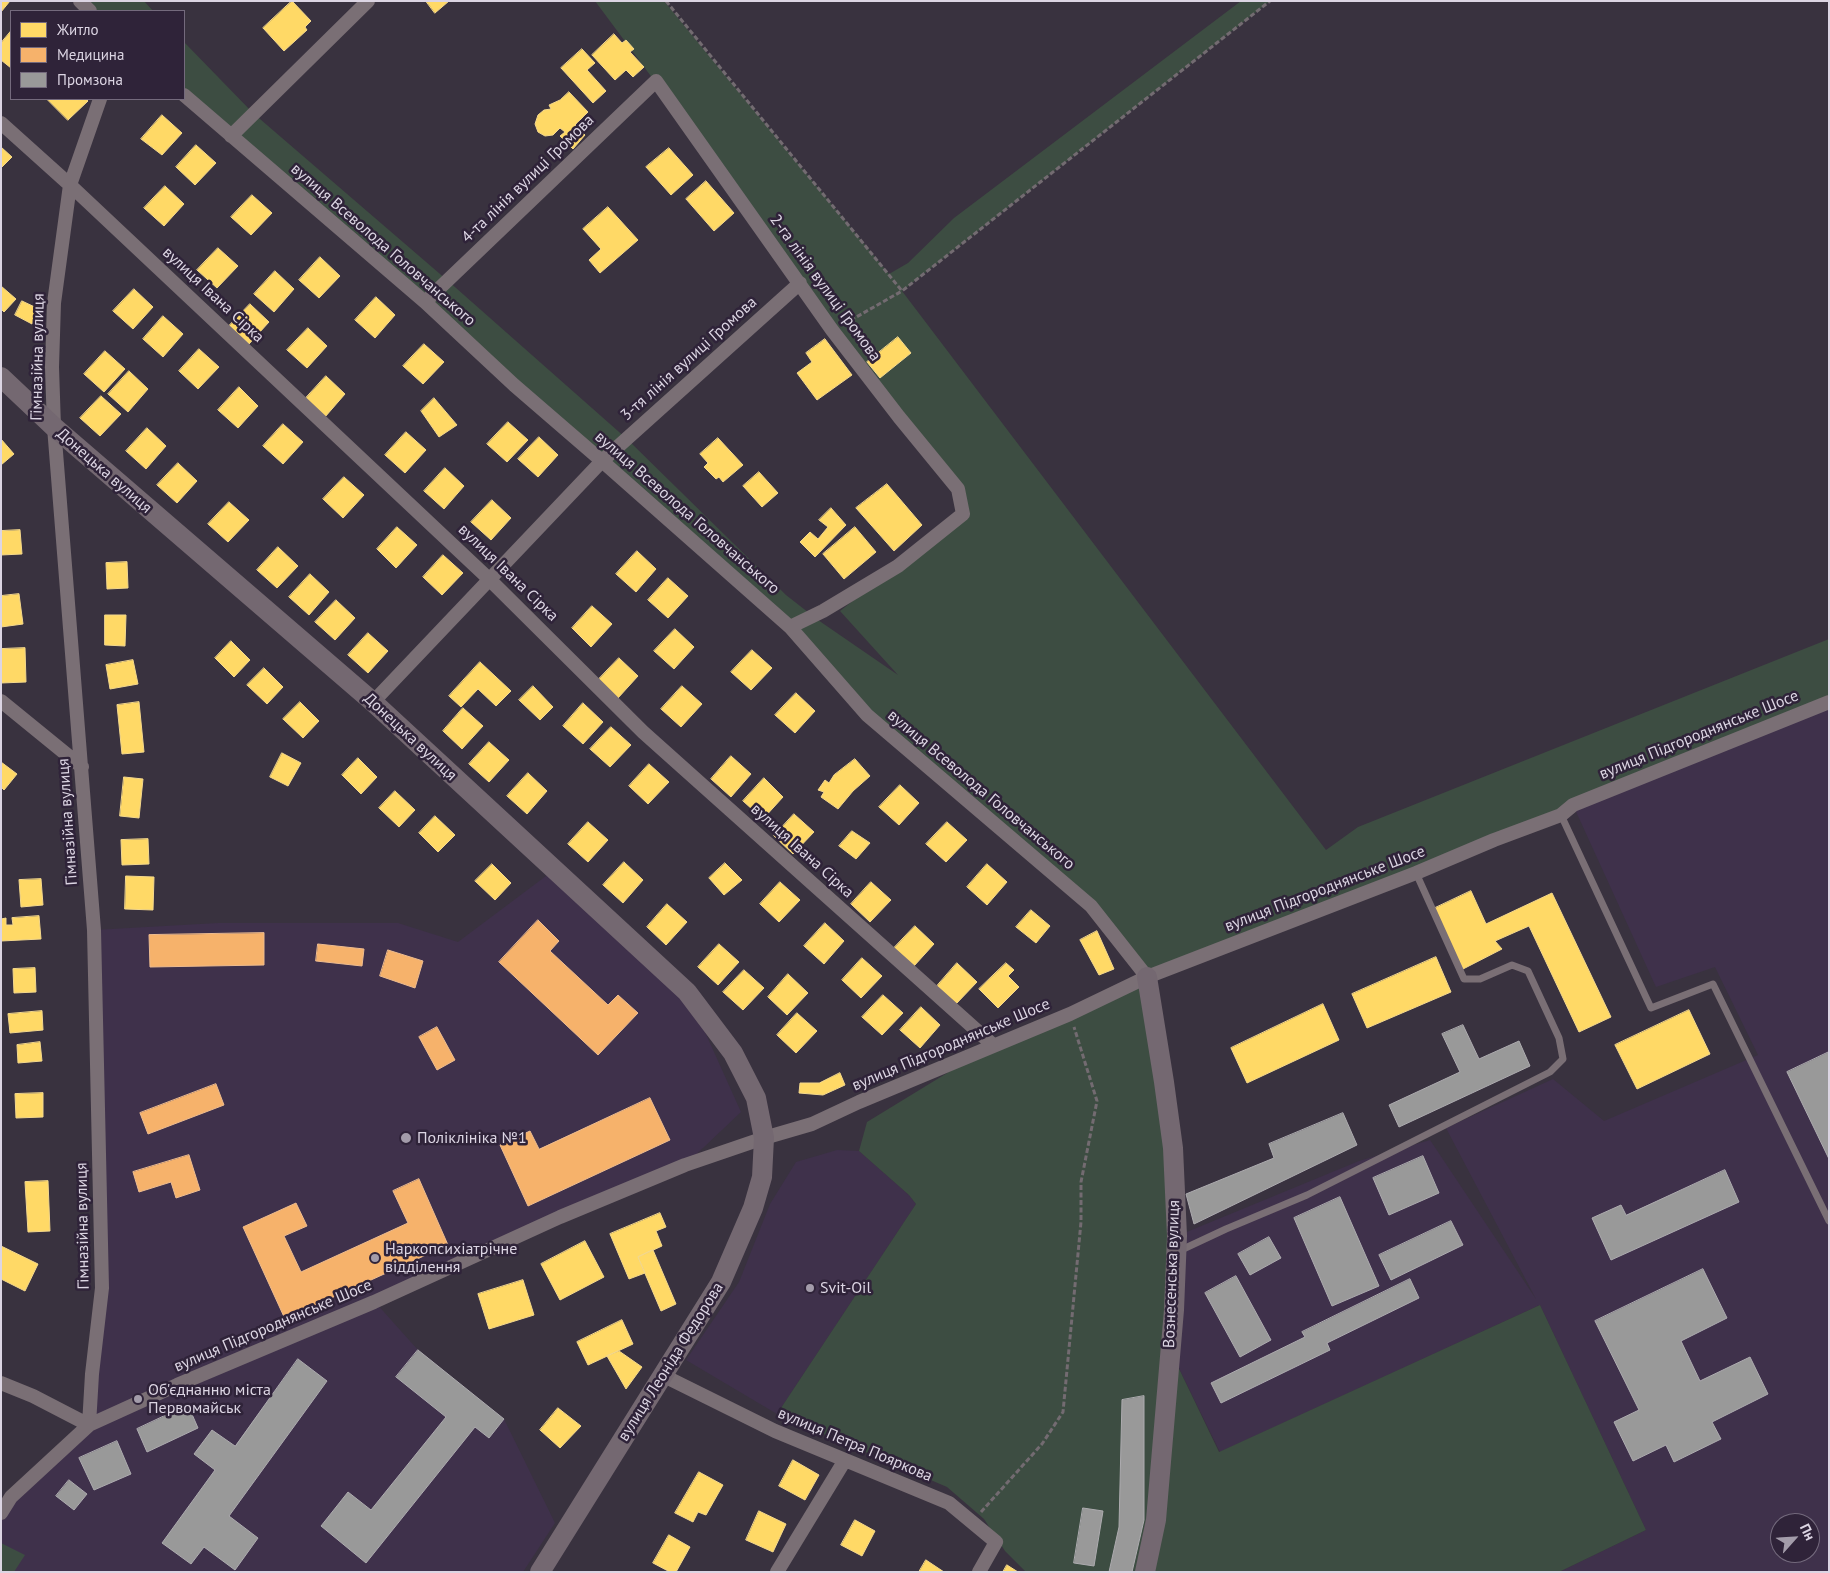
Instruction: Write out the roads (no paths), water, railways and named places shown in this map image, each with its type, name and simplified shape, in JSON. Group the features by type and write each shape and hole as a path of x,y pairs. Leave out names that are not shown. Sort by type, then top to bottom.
{"street":[{"path":"80,1 89,10"},
{"path":"231,136 368,1"},
{"name":"2-га лінія вулиці Громова","path":"656,81 832,330 899,417 958,489 963,514 898,566 823,611 790,627"},
{"name":"4-та лінія вулиці Громова","path":"425,302 656,81"},
{"name":"вулиця Всеволода Головчанського","path":"185,96 425,302 514,386 790,627 867,715 1091,906 1147,977"},
{"name":"Гімназійна вулиця","path":"89,1425 92,1374 102,1288 94,930 54,427 52,367 54,303 70,185 100,100"},
{"name":"вулиця Івана Сірка","path":"1,123 70,185 489,579 643,732 993,1045"},
{"name":"3-тя лінія вулиці Громова","path":"373,702 602,461 800,283"},
{"name":"Донецька вулиця","path":"1,377 54,427 373,702 687,992 733,1052 756,1098 764,1138"},
{"path":"1,701 82,767"},
{"name":"вулиця Підгороднянське Шосе","path":"89,1425 176,1385 374,1302 560,1217 685,1165 812,1124 993,1045 1070,1014 1147,977 1561,815 1574,805 1829,702"},
{"name":"Вознесенська вулиця","path":"1144,1572 1156,1520 1174,1310 1177,1209 1173,1148 1147,977"},
{"name":"вулиця Леоніда Федорова","path":"540,1572 721,1282 753,1208 762,1177 764,1138"},
{"name":"вулиця Петра Пояркова","path":"662,1375 775,1431 949,1503 996,1542 979,1572"},
{"path":"1,1383 32,1396 89,1425 11,1497 1,1512"},
{"path":"777,1572 845,1460"}],"lane":[{"path":"1561,815 1650,1008 1713,984 1829,1221"},
{"path":"1176,1252 1307,1194 1550,1072 1563,1059 1559,1038 1528,971 1512,965 1480,979 1464,980 1416,873"}],"place":[{"name":"Поліклініка №1","path":"406,1138"},
{"name":"Наркопсихіатрічне відділення","path":"375,1258"},
{"name":"Svit-Oil","path":"810,1288"},
{"name":"Об'єднанню міста Первомайськ","path":"138,1399"}]}
